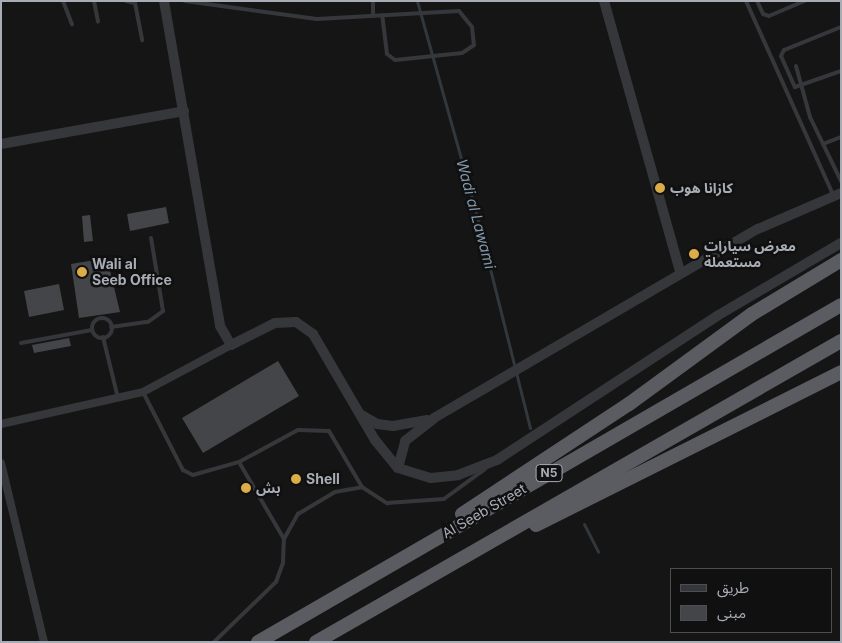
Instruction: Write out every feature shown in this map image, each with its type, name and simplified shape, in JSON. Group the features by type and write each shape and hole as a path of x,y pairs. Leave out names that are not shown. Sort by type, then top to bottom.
{"highway":[{"path":"280,629 629,404 752,314 841,260"},
{"name":"Al Seeb Street","path":"258,642 841,305"},
{"name":"N5","path":"316,642 841,341"},
{"path":"472,554 582,505 841,372"}],"street":[{"path":"164,1 220,326 231,345"},
{"path":"604,1 680,272"},
{"path":"1,144 184,111"},
{"path":"398,468 405,441 434,418 680,272 758,229 837,195"},
{"path":"1,424 143,392 276,323 296,322 313,334 359,414 398,468 431,478 458,475 498,460 717,316 841,242"},
{"path":"359,414 377,424 393,426 434,418"},
{"path":"1,462 44,642"}],"lane":[{"path":"63,1 72,24"},
{"path":"94,1 98,22"},
{"path":"126,1 135,3 142,40"},
{"path":"185,1 317,19 459,10 472,27 474,45 462,53 395,60 388,54 382,15"},
{"path":"373,1 373,15"},
{"path":"746,1 837,195"},
{"path":"757,1 763,14 769,16 805,1"},
{"path":"841,27 782,53 794,86 804,85 841,71"},
{"path":"796,66 804,85 810,117 841,181"},
{"path":"823,144 841,137"},
{"path":"103,337 111,326 148,322 163,311 151,238"},
{"path":"92,330 94,321 102,318 111,326"},
{"path":"21,344 92,330 103,337 118,398"},
{"path":"776,404 841,379"},
{"path":"143,392 183,470 194,475 239,462 298,430 329,431 362,488 387,503 444,499 498,460"},
{"path":"239,462 284,539"},
{"path":"214,642 276,582 283,563 284,539 298,514 335,492 362,488"}],"building":[{"path":"166,207 169,223 130,231 127,214"},
{"path":"90,215 93,241 84,242 82,216"},
{"path":"107,258 120,312 79,318 71,264"},
{"path":"59,284 64,310 29,317 24,291"},
{"path":"69,338 71,346 34,353 32,345"},
{"path":"278,361 299,396 203,453 182,418"}],"waterway":[{"name":"Wadi al Lawami","path":"417,1 474,205 530,428"},
{"name":"Wadi al Lawami","path":"584,524 598,552"}],"place":[{"name":"كازانا هوب","path":"660,188"},
{"name":"معرض سيارات مستعملة","path":"694,254"},
{"name":"Wali al Seeb Office","path":"82,272"},
{"name":"Shell","path":"296,479"},
{"name":"بش","path":"246,488"}]}
